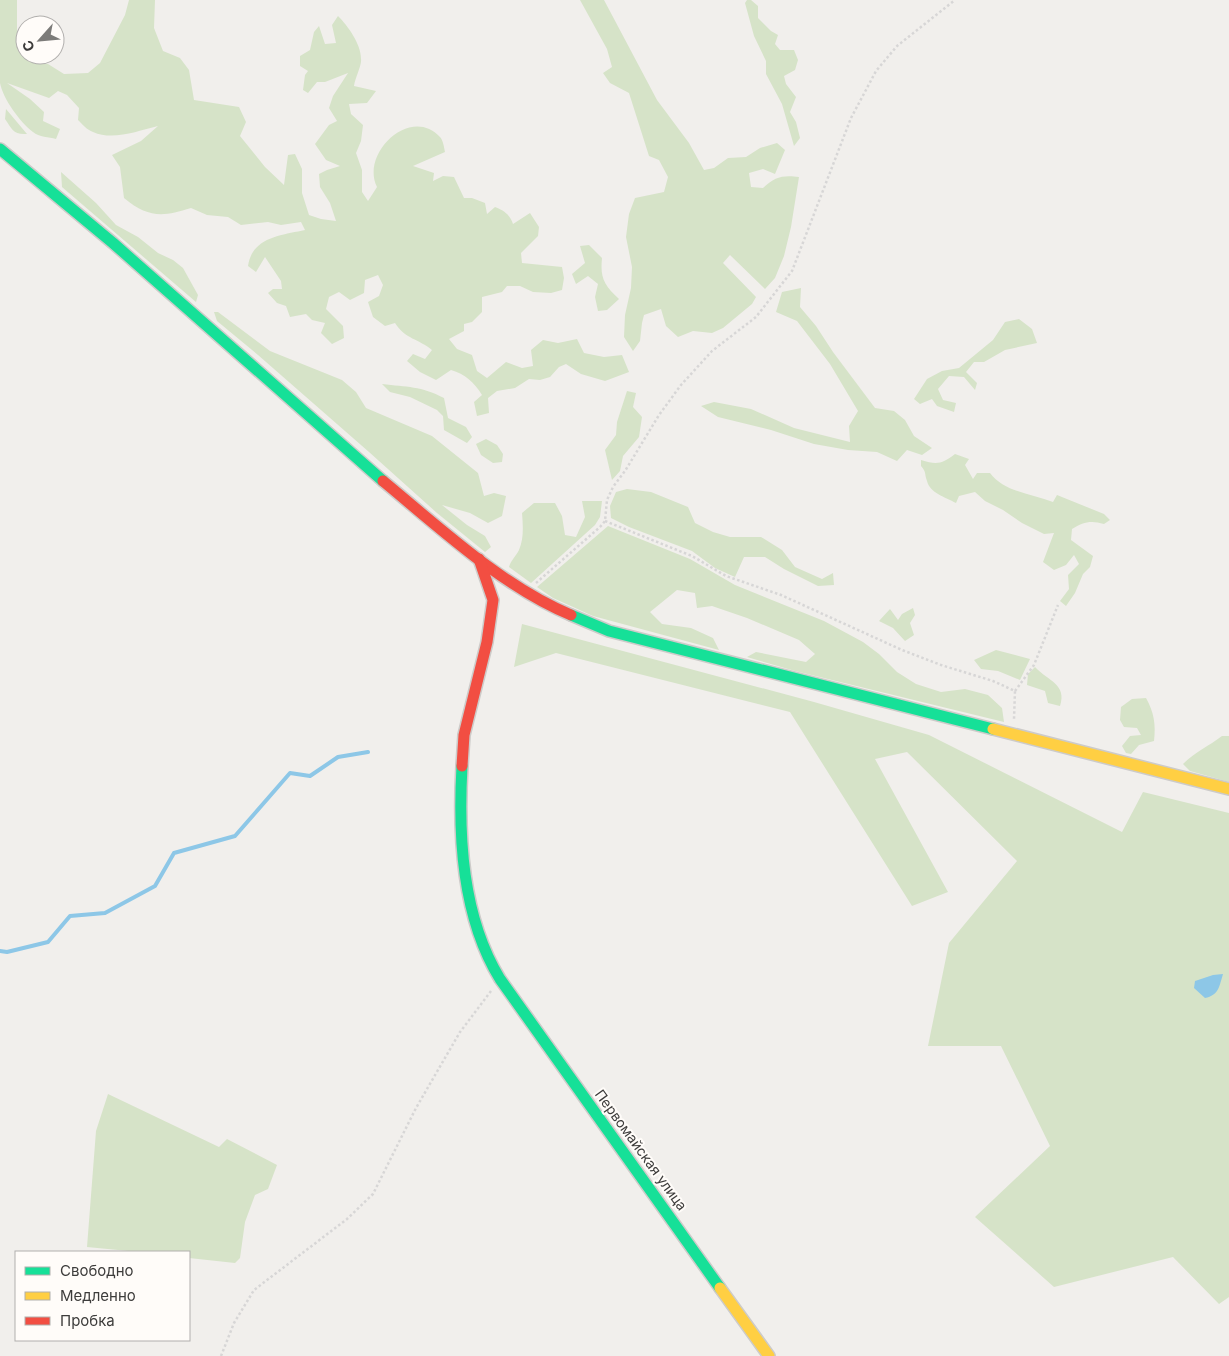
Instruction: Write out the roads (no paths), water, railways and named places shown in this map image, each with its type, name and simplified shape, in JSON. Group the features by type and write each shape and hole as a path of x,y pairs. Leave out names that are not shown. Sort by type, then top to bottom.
{"main road":[{"path":"0,149 113,243 378,477 479,559 526,592 558,610 608,631 1229,789"},
{"name":"Первомайская улица","path":"479,559 494,600 487,642 464,735 460,807 467,883 476,922 489,961 769,1356"}],"water":[{"path":"1223,974 1218,990 1210,997 1205,998 1194,988 1195,981"}],"waterway":[{"path":"0,951 7,952 48,942 70,916 105,913 155,886 174,853 235,836 290,773 310,776 338,757 368,752"}]}
